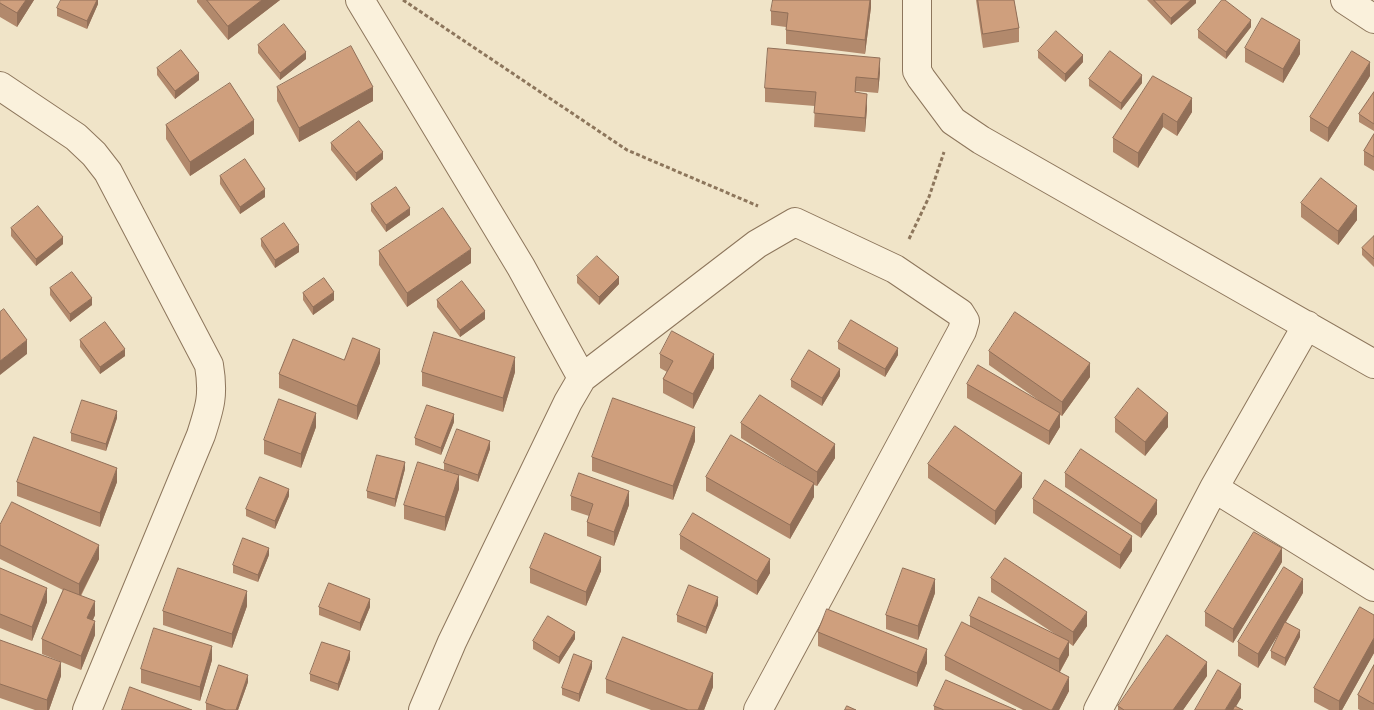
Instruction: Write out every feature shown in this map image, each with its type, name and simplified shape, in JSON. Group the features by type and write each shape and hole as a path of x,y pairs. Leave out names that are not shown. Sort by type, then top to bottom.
{"street":[{"path":"360,0 521,267 582,378"},
{"path":"917,0 917,71 920,78 954,121 981,140 1374,364"},
{"path":"1345,0 1374,19"},
{"path":"0,86 76,137 94,154 108,172 209,365 212,381 211,402 202,435 87,710"},
{"path":"423,710 460,625 568,402 582,378 757,244 795,222 895,269 960,312 965,321 758,710"},
{"path":"1098,710 1214,488 1307,325"},
{"path":"1214,488 1374,587"}],"path":[{"path":"403,0 628,150 795,222"},
{"path":"895,269 929,197 954,121"}],"building":[{"path":"0,0 26,0 17,13 0,3"},
{"path":"61,0 97,0 87,21 57,8"},
{"path":"207,0 262,0 228,26"},
{"path":"773,0 870,0 865,40 786,30 788,13 771,11"},
{"path":"978,0 1014,0 1019,28 983,34"},
{"path":"1154,0 1191,0 1171,18"},
{"path":"1222,0 1225,0 1251,20 1226,52 1198,30"},
{"path":"1262,18 1300,40 1283,69 1245,48"},
{"path":"284,24 306,52 280,73 258,45"},
{"path":"1056,31 1083,55 1065,74 1038,51"},
{"path":"351,46 373,87 299,128 277,87"},
{"path":"768,48 880,58 878,79 856,77 855,92 867,94 865,118 814,113 816,92 765,88"},
{"path":"181,50 199,73 175,91 157,68"},
{"path":"1110,51 1142,75 1121,103 1089,79"},
{"path":"1352,51 1370,62 1328,128 1310,117"},
{"path":"1153,76 1192,98 1177,122 1163,113 1138,153 1113,138"},
{"path":"230,83 254,120 190,162 166,125"},
{"path":"1374,92 1374,124 1359,114"},
{"path":"359,121 383,152 356,173 331,143"},
{"path":"1374,134 1374,157 1364,151"},
{"path":"245,159 265,189 240,207 220,176"},
{"path":"1321,178 1357,206 1338,231 1301,203"},
{"path":"396,187 410,208 386,225 371,204"},
{"path":"38,206 63,237 36,259 11,228"},
{"path":"443,208 471,249 407,293 379,251"},
{"path":"284,223 299,245 275,260 261,239"},
{"path":"1374,236 1374,259 1362,248"},
{"path":"597,256 619,277 599,297 577,276"},
{"path":"72,272 92,298 70,314 50,288"},
{"path":"324,278 334,292 313,307 303,293"},
{"path":"462,281 485,311 460,330 437,300"},
{"path":"4,309 27,340 0,361 0,312"},
{"path":"1015,312 1090,363 1062,402 989,351"},
{"path":"851,320 898,348 885,369 838,342"},
{"path":"105,322 125,349 100,367 80,340"},
{"path":"672,331 714,354 693,394 663,379 673,361 660,354"},
{"path":"434,332 515,357 503,398 422,372"},
{"path":"353,338 380,349 357,406 279,374 293,339 344,360"},
{"path":"809,350 840,369 822,398 791,380"},
{"path":"978,365 1060,413 1049,431 967,384"},
{"path":"1138,388 1168,413 1145,442 1115,418"},
{"path":"760,395 835,444 817,472 741,423"},
{"path":"613,398 695,427 673,486 592,457"},
{"path":"279,399 316,413 301,454 264,440"},
{"path":"82,400 117,411 106,444 71,433"},
{"path":"427,405 454,414 441,448 415,438"},
{"path":"955,426 1022,473 995,511 928,464"},
{"path":"457,429 490,441 478,475 444,463"},
{"path":"731,435 814,483 790,525 706,477"},
{"path":"34,437 117,468 100,513 17,482"},
{"path":"1081,449 1157,500 1141,524 1065,473"},
{"path":"377,455 405,462 395,499 367,491"},
{"path":"418,462 459,475 445,517 404,505"},
{"path":"579,473 629,491 614,532 587,522 593,504 571,496"},
{"path":"260,477 289,489 275,521 246,509"},
{"path":"1045,480 1132,536 1120,555 1033,499"},
{"path":"12,502 99,545 79,584 0,545 0,525"},
{"path":"693,513 770,559 757,581 680,535"},
{"path":"1254,532 1282,548 1233,629 1205,612"},
{"path":"545,533 601,557 586,592 530,568"},
{"path":"243,538 269,548 258,575 233,565"},
{"path":"1005,558 1087,612 1073,632 991,578"},
{"path":"1284,567 1303,579 1258,654 1238,642"},
{"path":"0,568 47,588 32,627 0,614"},
{"path":"178,568 247,591 232,634 163,611"},
{"path":"903,568 935,579 918,626 886,615"},
{"path":"329,583 370,599 360,623 319,607"},
{"path":"689,585 718,597 706,627 677,615"},
{"path":"64,589 95,601 87,618 95,621 81,656 42,639"},
{"path":"979,597 1069,641 1059,659 970,616"},
{"path":"1360,607 1374,615 1374,638 1339,701 1314,688"},
{"path":"827,609 927,649 917,673 818,632"},
{"path":"548,616 575,632 559,657 533,641"},
{"path":"962,622 1069,677 1052,710 945,656"},
{"path":"1285,622 1300,630 1285,658 1271,651"},
{"path":"154,628 212,646 200,687 141,669"},
{"path":"1167,635 1207,662 1173,710 1124,710 1118,706"},
{"path":"623,637 713,673 698,710 688,710 606,679"},
{"path":"0,640 61,662 47,700 0,684"},
{"path":"322,642 350,651 338,684 310,674"},
{"path":"574,654 592,661 579,694 562,688"},
{"path":"219,665 248,675 236,710 226,710 206,703"},
{"path":"1374,665 1374,704 1358,695"},
{"path":"1218,670 1241,684 1225,710 1195,710"},
{"path":"946,680 1016,710 944,710 934,706"},
{"path":"130,687 192,710 122,710"},
{"path":"847,706 856,710 845,710"},
{"path":"1235,706 1243,710 1233,710"}]}
